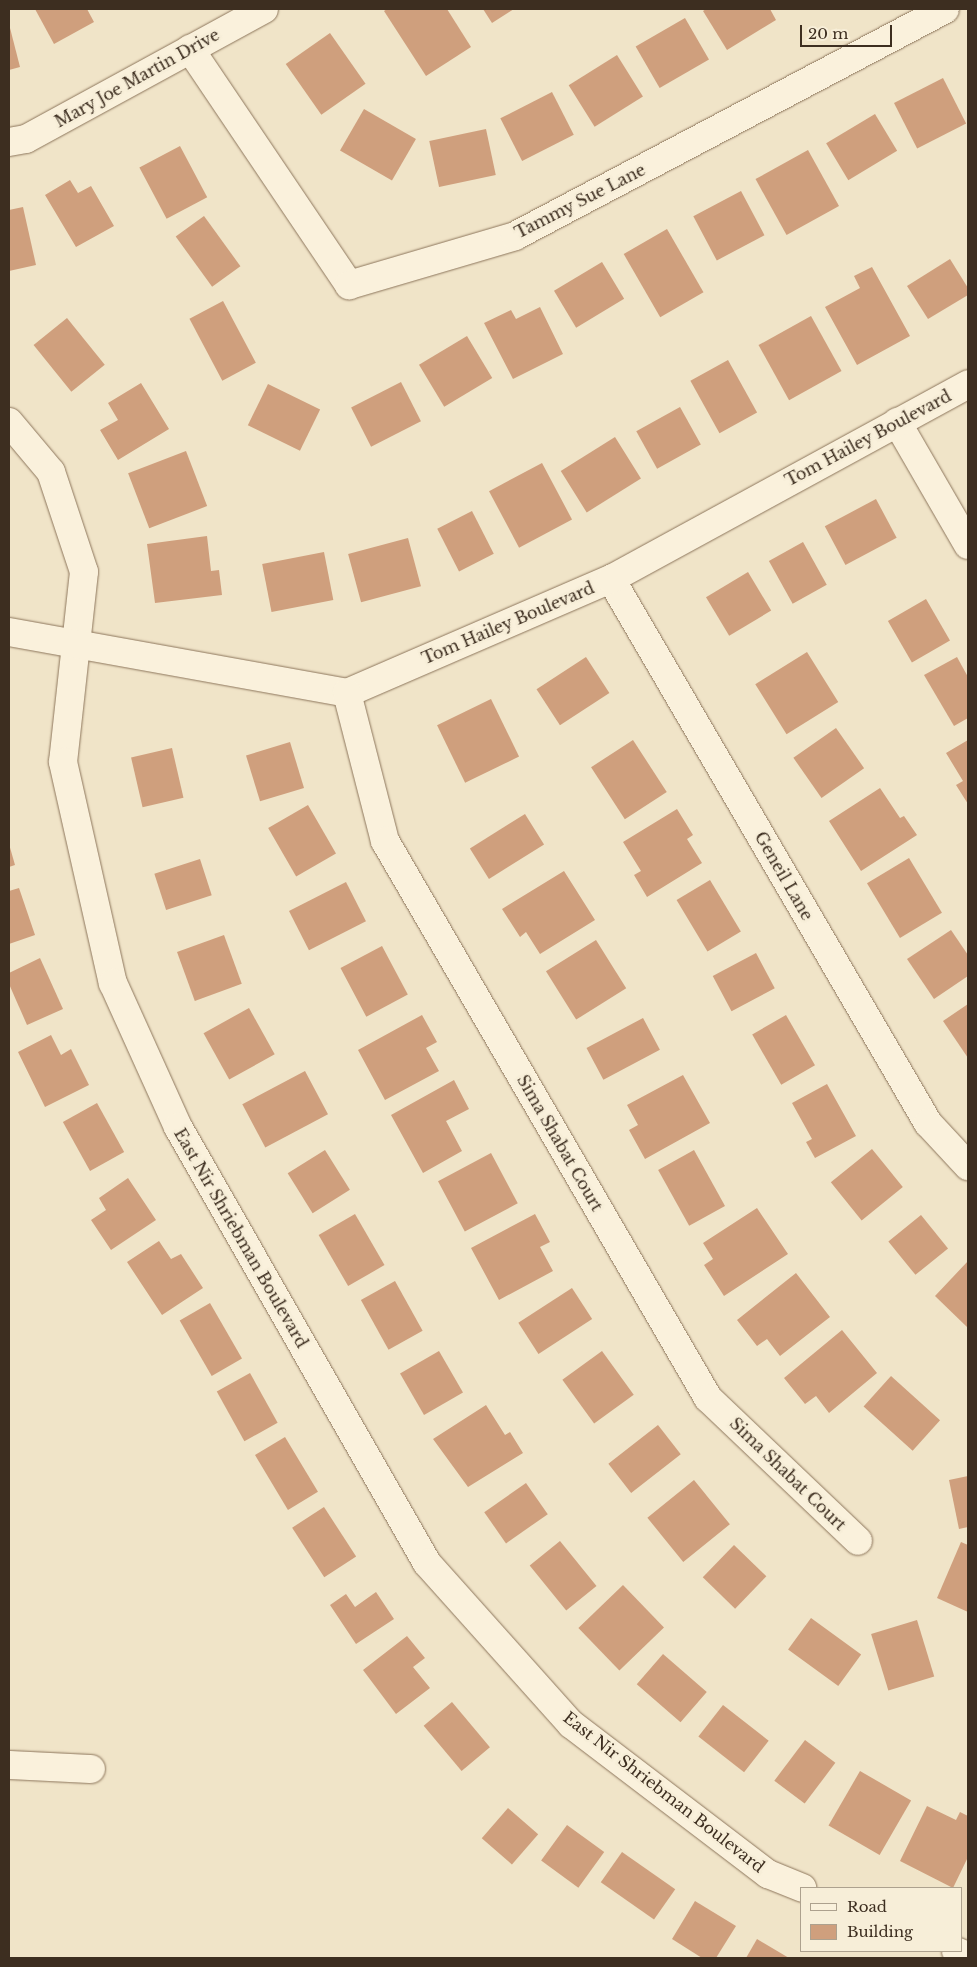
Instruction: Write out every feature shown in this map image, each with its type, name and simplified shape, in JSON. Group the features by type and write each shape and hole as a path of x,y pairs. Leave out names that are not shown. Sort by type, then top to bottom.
{"street":[{"name":"Mary Joe Martin Drive","path":"9,142 26,139 264,9"},
{"name":"Tammy Sue Lane","path":"190,49 350,285 515,236 944,9"},
{"name":"Tom Hailey Boulevard","path":"347,693 611,579 968,384"},
{"name":"East Nir Shriebman Boulevard","path":"9,422 51,472 84,572 74,644 63,762 113,983 178,1127 427,1563 571,1724 768,1874 800,1887"},
{"path":"897,422 968,545"},
{"name":"Geneil Lane","path":"611,579 928,1124 968,1166"},
{"path":"9,632 347,693"},
{"name":"Sima Shabat Court","path":"347,693 385,841 708,1398 858,1541"},
{"path":"9,1765 91,1769"}],"building":[{"path":"35,9 87,9 94,22 54,44"},
{"path":"387,9 447,9 471,47 426,76 384,11"},
{"path":"483,9 514,9 492,23"},
{"path":"706,9 770,9 776,20 727,50 703,11"},
{"path":"685,18 709,60 660,88 636,46"},
{"path":"9,24 20,67 9,70"},
{"path":"330,33 366,84 321,115 286,64"},
{"path":"617,55 643,97 595,127 569,85"},
{"path":"943,78 966,123 917,148 894,103"},
{"path":"552,92 574,135 522,161 500,118"},
{"path":"364,109 416,139 392,181 340,151"},
{"path":"875,114 897,151 848,180 826,143"},
{"path":"486,129 496,175 439,187 429,141"},
{"path":"180,146 207,197 167,219 139,168"},
{"path":"808,150 839,206 787,235 756,179"},
{"path":"70,180 78,193 91,186 114,226 76,247 45,195"},
{"path":"741,191 764,235 717,260 693,216"},
{"path":"23,207 36,265 9,271 9,210"},
{"path":"204,216 240,266 212,287 176,237"},
{"path":"667,229 704,292 660,317 624,254"},
{"path":"950,259 968,288 968,295 928,319 907,286"},
{"path":"602,262 624,299 576,328 554,291"},
{"path":"872,267 910,336 857,365 825,307 860,288 854,276"},
{"path":"223,301 256,363 222,381 189,319"},
{"path":"540,307 563,354 513,379 484,323 511,310 516,319"},
{"path":"811,316 842,371 789,400 759,345"},
{"path":"67,318 105,365 71,392 34,345"},
{"path":"467,336 492,378 444,407 419,365"},
{"path":"728,360 757,412 719,433 690,381"},
{"path":"401,382 421,421 371,447 351,407"},
{"path":"141,383 169,429 118,460 100,430 118,420 108,403"},
{"path":"268,384 320,409 300,451 248,425"},
{"path":"680,407 701,445 657,469 636,431"},
{"path":"615,437 641,479 587,512 561,471"},
{"path":"186,451 207,506 149,528 128,473"},
{"path":"542,463 572,520 519,548 489,491"},
{"path":"876,499 897,538 845,565 825,526"},
{"path":"472,511 494,554 459,571 437,529"},
{"path":"207,536 211,571 219,570 222,595 155,603 147,544"},
{"path":"408,538 421,586 361,602 348,554"},
{"path":"803,542 827,585 793,604 769,561"},
{"path":"324,552 333,600 272,612 262,564"},
{"path":"748,572 771,611 729,636 706,597"},
{"path":"926,599 950,641 912,663 888,621"},
{"path":"807,652 838,702 787,734 755,684"},
{"path":"586,657 609,693 560,725 537,689"},
{"path":"957,657 968,677 968,718 954,726 924,675"},
{"path":"491,699 519,757 465,783 437,725"},
{"path":"836,728 864,768 822,798 793,758"},
{"path":"633,740 667,792 625,819 591,767"},
{"path":"968,740 968,804 956,785 963,781 946,753"},
{"path":"290,742 304,788 260,801 246,755"},
{"path":"172,748 183,798 143,807 131,757"},
{"path":"880,788 900,818 904,816 917,835 861,871 829,821"},
{"path":"308,805 336,853 296,876 268,828"},
{"path":"677,809 693,835 687,839 702,863 647,897 634,875 641,871 623,842"},
{"path":"525,814 544,845 489,879 470,848"},
{"path":"9,844 15,865 9,867"},
{"path":"909,858 942,913 900,938 867,883"},
{"path":"200,859 212,895 166,910 154,874"},
{"path":"564,871 595,920 540,954 526,932 520,937 502,909"},
{"path":"710,880 741,931 707,952 677,900"},
{"path":"346,882 366,921 309,950 289,911"},
{"path":"19,888 35,935 9,944 9,891"},
{"path":"951,930 968,955 968,976 934,999 907,959"},
{"path":"224,935 242,984 195,1001 177,952"},
{"path":"596,940 626,988 576,1020 546,971"},
{"path":"382,946 408,995 366,1017 341,968"},
{"path":"756,953 775,988 732,1011 713,976"},
{"path":"40,958 63,1009 27,1025 9,984 9,973"},
{"path":"968,1004 968,1058 943,1021"},
{"path":"249,1008 275,1054 229,1080 204,1033"},
{"path":"422,1015 437,1042 426,1048 439,1071 385,1100 358,1050"},
{"path":"786,1015 815,1065 781,1085 752,1034"},
{"path":"643,1018 660,1050 603,1080 586,1048"},
{"path":"51,1035 61,1055 71,1049 89,1085 45,1107 18,1052"},
{"path":"305,1071 328,1114 265,1148 242,1104"},
{"path":"683,1075 710,1123 645,1159 629,1130 638,1125 627,1105"},
{"path":"454,1080 469,1109 446,1121 462,1151 423,1173 391,1115"},
{"path":"827,1084 856,1136 815,1158 806,1142 812,1139 792,1103"},
{"path":"97,1103 124,1152 90,1171 63,1122"},
{"path":"872,1149 903,1187 862,1220 831,1182"},
{"path":"325,1150 350,1190 313,1213 288,1173"},
{"path":"694,1150 725,1206 689,1226 658,1170"},
{"path":"491,1153 518,1203 465,1231 438,1181"},
{"path":"128,1178 156,1220 111,1250 91,1220 106,1210 99,1198"},
{"path":"757,1208 788,1254 724,1296 704,1265 713,1259 703,1243"},
{"path":"355,1214 384,1265 348,1286 319,1235"},
{"path":"535,1214 550,1242 540,1247 553,1271 499,1300 471,1248"},
{"path":"921,1215 948,1248 915,1275 888,1241"},
{"path":"159,1241 171,1259 181,1254 203,1288 162,1315 127,1262"},
{"path":"968,1261 968,1328 935,1296"},
{"path":"796,1273 830,1317 780,1356 767,1339 757,1346 737,1320"},
{"path":"395,1281 423,1331 389,1350 361,1300"},
{"path":"572,1288 592,1319 538,1354 518,1323"},
{"path":"210,1303 242,1358 212,1376 180,1320"},
{"path":"842,1330 877,1373 829,1413 816,1396 805,1404 784,1378"},
{"path":"439,1351 463,1393 424,1415 400,1374"},
{"path":"602,1351 634,1395 594,1423 562,1380"},
{"path":"250,1373 278,1423 244,1441 217,1391"},
{"path":"891,1376 940,1420 913,1451 864,1406"},
{"path":"486,1405 505,1435 510,1432 523,1453 468,1487 433,1439"},
{"path":"658,1425 681,1454 631,1493 608,1464"},
{"path":"285,1437 318,1492 288,1510 255,1455"},
{"path":"968,1476 968,1527 959,1529 949,1480"},
{"path":"694,1480 730,1524 683,1562 647,1518"},
{"path":"526,1483 548,1514 506,1543 484,1512"},
{"path":"324,1507 356,1556 324,1577 292,1528"},
{"path":"560,1541 597,1586 566,1611 530,1566"},
{"path":"961,1542 968,1545 968,1612 937,1598"},
{"path":"734,1545 766,1576 735,1609 703,1577"},
{"path":"623,1585 664,1627 619,1671 578,1628"},
{"path":"376,1592 394,1619 356,1644 330,1605 346,1594 355,1607"},
{"path":"811,1618 861,1654 838,1686 788,1650"},
{"path":"917,1620 934,1676 888,1690 871,1634"},
{"path":"407,1636 425,1658 413,1667 430,1688 396,1714 363,1670"},
{"path":"663,1654 707,1692 681,1722 637,1684"},
{"path":"452,1702 490,1747 462,1771 424,1726"},
{"path":"723,1705 769,1741 744,1772 698,1737"},
{"path":"805,1740 835,1763 805,1804 774,1781"},
{"path":"860,1771 911,1800 880,1855 828,1826"},
{"path":"927,1806 956,1820 960,1812 968,1816 968,1857 953,1887 900,1861"},
{"path":"508,1808 538,1834 512,1864 482,1838"},
{"path":"567,1825 604,1852 578,1888 541,1861"},
{"path":"622,1852 675,1889 654,1920 601,1882"},
{"path":"695,1901 736,1926 716,1958 702,1958 672,1939"},
{"path":"757,1939 789,1958 746,1958"}]}
